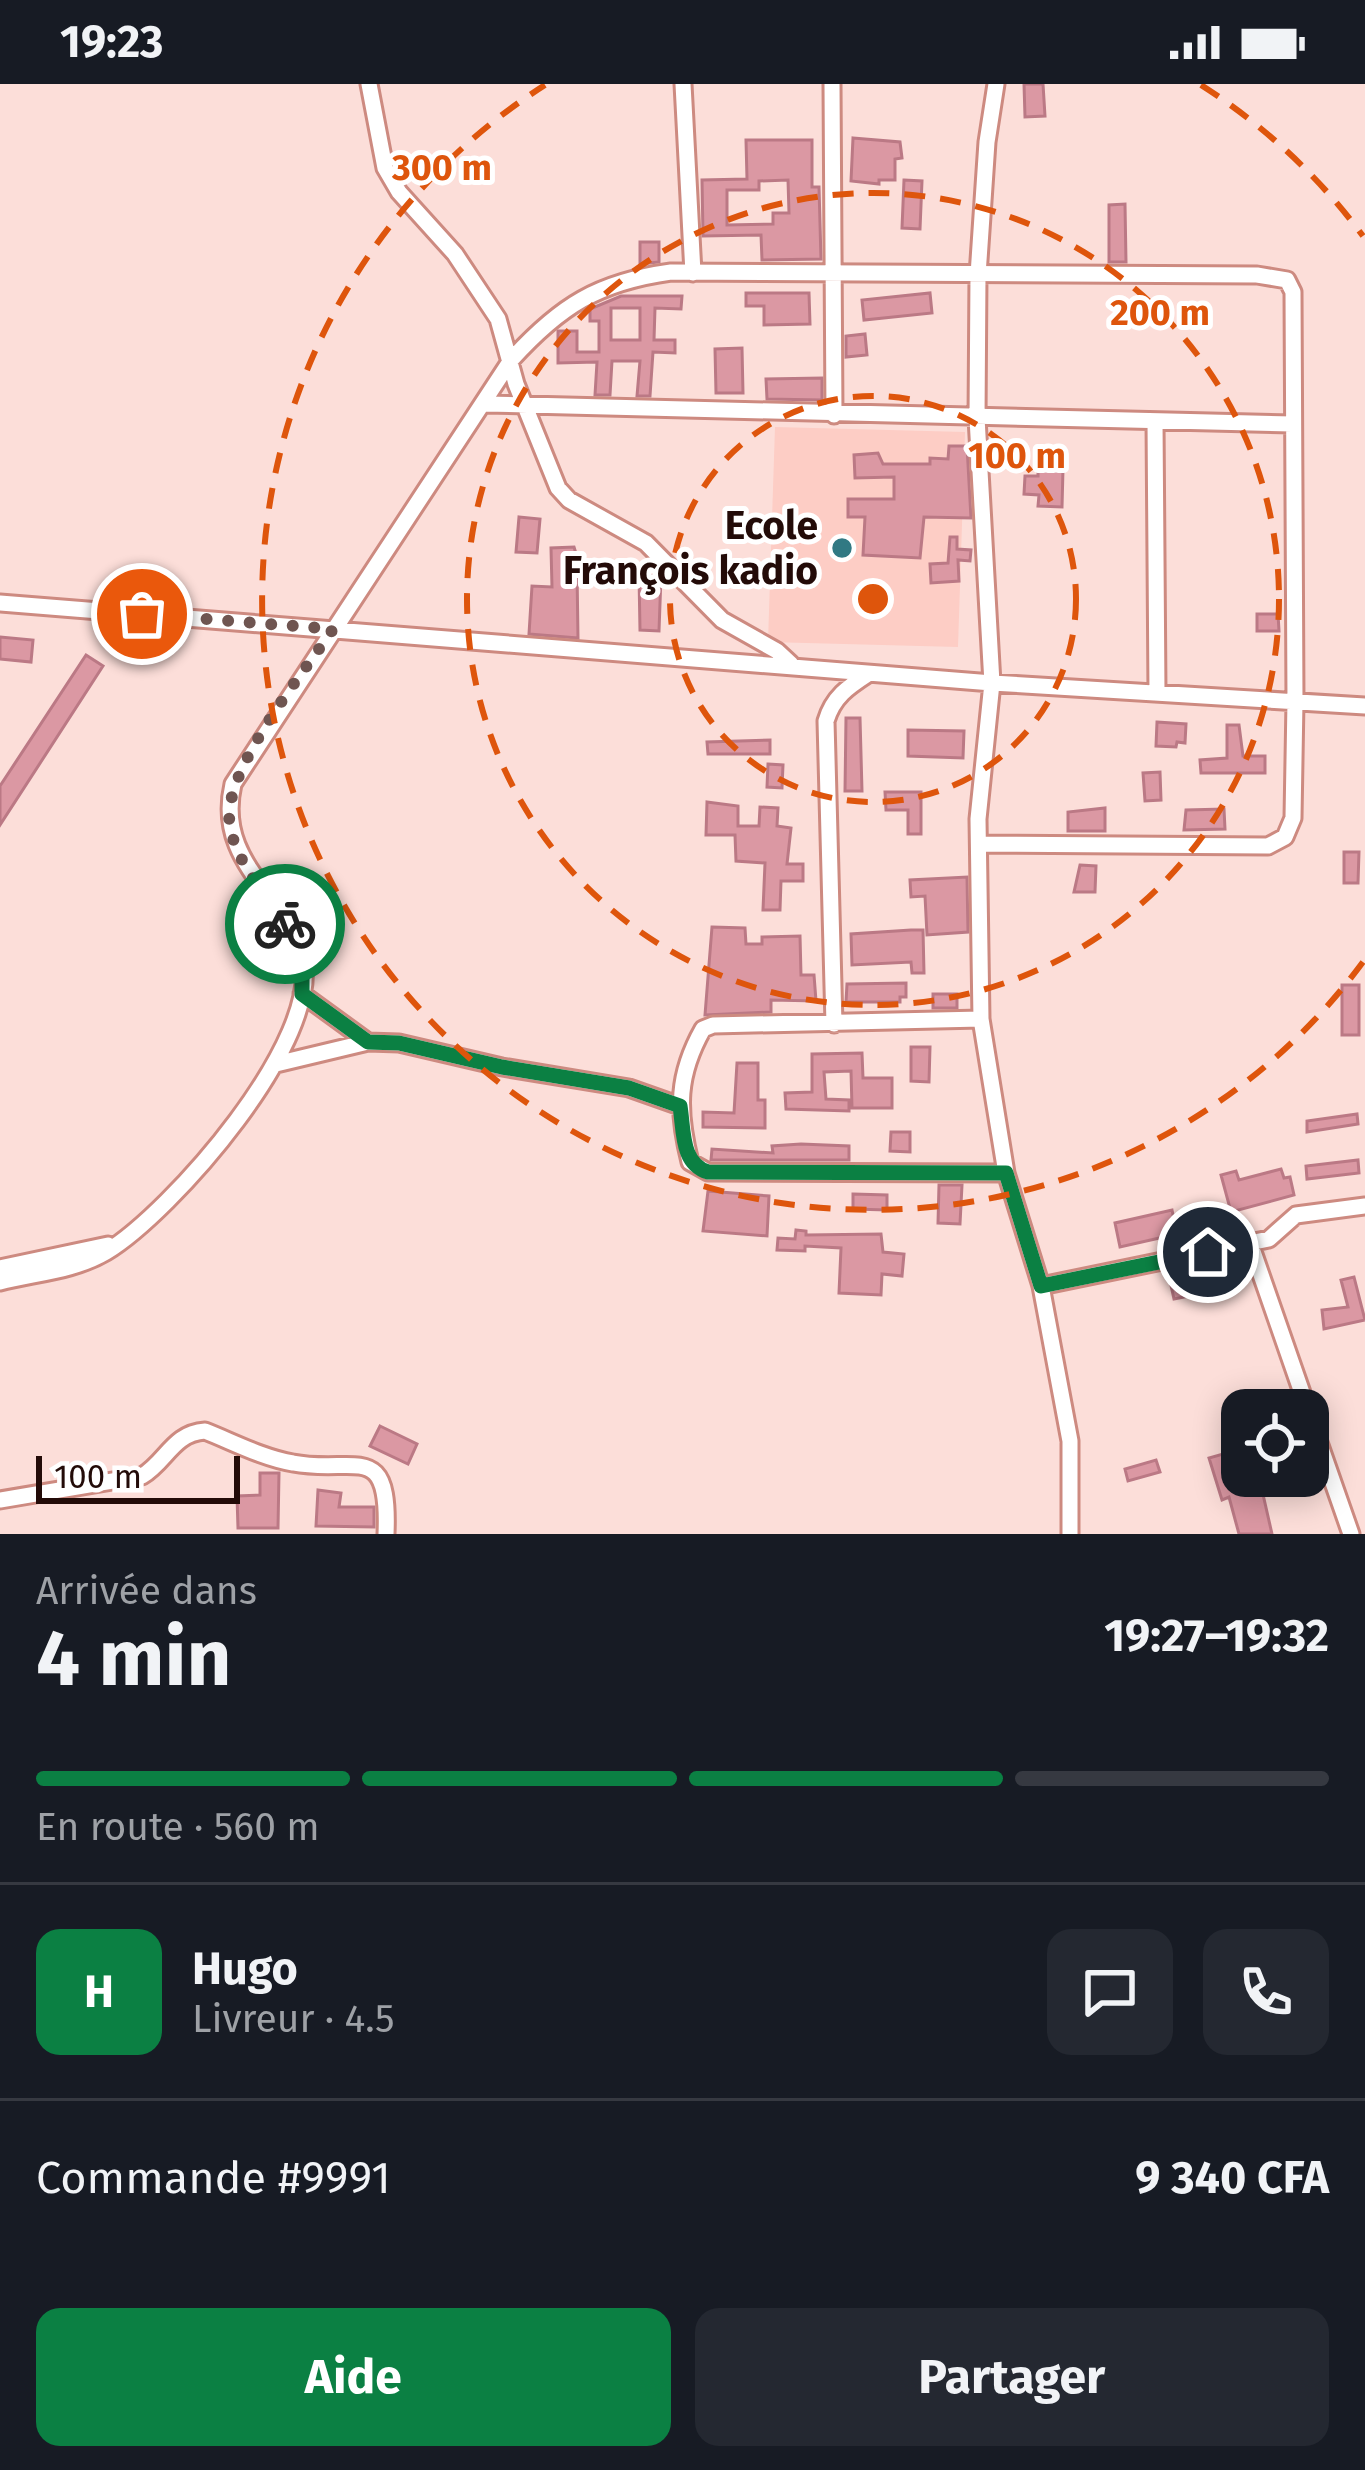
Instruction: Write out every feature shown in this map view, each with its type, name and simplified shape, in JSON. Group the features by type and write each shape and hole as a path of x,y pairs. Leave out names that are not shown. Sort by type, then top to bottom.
{"street":[{"path":"369,84 385,168 399,192 455,254 498,319 546,465 569,500 646,544 722,620 791,664"},
{"path":"683,84 693,273"},
{"path":"832,84 834,415"},
{"path":"996,84 978,275 977,418 992,683 979,844 981,1018 1006,1173 1041,1286 1070,1441 1070,1534"},
{"path":"0,1282 87,1262 141,1228 214,1151 276,1064 302,994 302,956 241,857 230,826 228,806 242,766 511,360 580,298 639,276 693,273 1257,275 1287,280 1293,292 1295,701 1293,818 1285,837 1268,846 979,844"},
{"path":"485,404 1292,424"},
{"path":"1155,421 1157,693"},
{"path":"0,603 791,664 869,674 1365,706"},
{"path":"834,1024 826,721 830,705 869,674"},
{"path":"302,994 368,1042"},
{"path":"981,1018 703,1028 685,1060 680,1106 690,1162 708,1172 1006,1173"},
{"path":"276,1064 368,1042 399,1043 502,1067 629,1088 680,1106"},
{"path":"1041,1286 1269,1239 1296,1215 1365,1205"},
{"path":"0,1268 122,1242"},
{"path":"1250,1243 1300,1389"},
{"path":"0,1500 142,1476 157,1468 173,1443 192,1432 205,1431 288,1462 312,1466 347,1462 368,1467 381,1480 388,1500 386,1534"},
{"path":"1329,1471 1351,1534"}],"shaded area":[{"path":"775,427 965,432 958,647 768,642"}],"building":[{"path":"1024,84 1043,84 1045,116 1025,117"},
{"path":"853,138 900,142 902,158 895,159 895,180 879,180 879,184 851,181"},
{"path":"746,140 812,140 821,259 762,260 761,235 703,236 702,180 747,179","holes":["788,180 789,213 773,213 773,224 727,225 727,190 759,190 759,181"]},
{"path":"904,180 922,181 920,229 902,228"},
{"path":"1125,204 1126,262 1109,262 1109,205"},
{"path":"640,242 659,242 659,262 640,264"},
{"path":"746,293 809,293 810,324 764,325 764,306 746,306"},
{"path":"930,293 932,313 864,320 862,300"},
{"path":"621,296 682,296 681,309 655,308 654,340 675,340 675,353 653,352 650,396 637,396 640,361 612,361 610,395 595,395 597,362 558,363 558,331 577,331 577,352 599,352 599,321 590,321 590,309","holes":["611,308 640,308 640,340 611,340"]},
{"path":"865,334 867,355 846,357 846,336"},
{"path":"742,348 743,393 716,393 715,349"},
{"path":"822,378 822,400 767,399 766,379"},
{"path":"949,446 967,446 971,518 924,517 920,558 863,555 865,517 848,517 848,499 894,499 894,477 855,478 854,455 878,453 883,464 930,464 930,458 948,459"},
{"path":"1038,468 1063,469 1062,507 1038,506 1039,495 1024,494 1025,476 1038,476"},
{"path":"519,517 540,519 537,553 516,552"},
{"path":"950,537 957,537 957,549 971,550 970,561 958,560 959,581 931,583 930,564 948,563"},
{"path":"574,547 581,570 577,570 578,638 529,634 532,586 552,587 551,548"},
{"path":"639,575 661,576 659,631 640,630"},
{"path":"1257,614 1278,614 1279,631 1257,631"},
{"path":"0,637 33,640 31,662 0,659"},
{"path":"86,655 103,666 0,825 0,786"},
{"path":"846,718 860,718 862,791 845,791"},
{"path":"1157,722 1186,724 1185,743 1156,746"},
{"path":"1227,725 1239,725 1243,756 1265,756 1265,773 1201,773 1200,760 1227,758"},
{"path":"908,730 964,731 963,758 908,756"},
{"path":"770,740 770,754 708,754 707,742"},
{"path":"768,764 783,765 782,788 767,787"},
{"path":"1160,772 1161,800 1145,801 1143,773"},
{"path":"885,792 921,792 921,834 908,834 908,810 886,810"},
{"path":"707,802 738,806 738,826 759,826 760,807 778,808 777,826 791,828 787,864 803,864 803,881 781,881 780,910 763,910 765,863 736,861 735,835 706,835"},
{"path":"1105,808 1105,831 1068,831 1068,812"},
{"path":"1224,809 1225,829 1184,830 1186,810"},
{"path":"1344,852 1359,852 1358,883 1344,883"},
{"path":"1080,865 1096,866 1095,892 1074,892"},
{"path":"967,877 968,932 927,935 925,896 911,897 910,880"},
{"path":"712,927 745,928 746,944 762,944 762,937 800,936 801,975 814,975 816,1001 771,1000 771,1012 705,1015"},
{"path":"923,930 924,973 912,973 911,962 852,965 851,934"},
{"path":"906,983 906,997 900,997 900,1002 846,1002 847,984"},
{"path":"1342,985 1359,985 1359,1035 1342,1035"},
{"path":"933,994 957,994 957,1008 933,1008"},
{"path":"911,1047 930,1047 929,1082 911,1081"},
{"path":"862,1053 863,1078 892,1078 892,1108 852,1108 851,1071 824,1072 826,1099 849,1100 849,1111 786,1109 785,1093 812,1092 812,1054"},
{"path":"737,1063 758,1063 758,1100 765,1100 765,1128 703,1127 703,1112 734,1113"},
{"path":"1357,1114 1358,1124 1307,1132 1307,1121"},
{"path":"891,1132 910,1132 910,1152 890,1151"},
{"path":"772,1146 849,1146 849,1160 711,1160 712,1149 773,1153"},
{"path":"1358,1160 1359,1173 1307,1179 1306,1166"},
{"path":"1281,1169 1284,1178 1290,1177 1294,1195 1231,1212 1221,1175 1236,1171 1239,1180"},
{"path":"939,1185 962,1185 960,1224 938,1223"},
{"path":"708,1191 769,1196 767,1236 703,1231"},
{"path":"853,1194 887,1195 887,1210 853,1209"},
{"path":"1172,1210 1177,1234 1120,1247 1115,1223"},
{"path":"796,1230 806,1235 881,1234 883,1252 904,1254 902,1276 882,1274 881,1295 839,1293 841,1248 777,1250 778,1238 795,1239"},
{"path":"1190,1277 1194,1295 1174,1299 1170,1281"},
{"path":"1354,1277 1365,1320 1324,1329 1322,1310 1348,1307 1341,1280"},
{"path":"380,1426 417,1444 408,1464 370,1446"},
{"path":"1221,1455 1221,1497 1209,1458"},
{"path":"1156,1460 1160,1472 1128,1481 1125,1469"},
{"path":"260,1473 279,1473 278,1528 238,1528 237,1496 260,1495"},
{"path":"318,1490 341,1493 339,1507 374,1507 374,1527 316,1526"},
{"path":"1229,1497 1264,1497 1272,1534 1239,1534"}],"way so far":[{"path":"142,614 333,629 242,766 228,806 241,857 285,924"}],"place":[{"name":"Ecole François kadio","path":"842,548"}],"route":[{"path":"285,924 302,956 302,994 368,1042 399,1043 502,1067 629,1088 680,1106 690,1162 708,1172 1006,1173 1041,1286 1208,1252"}]}
